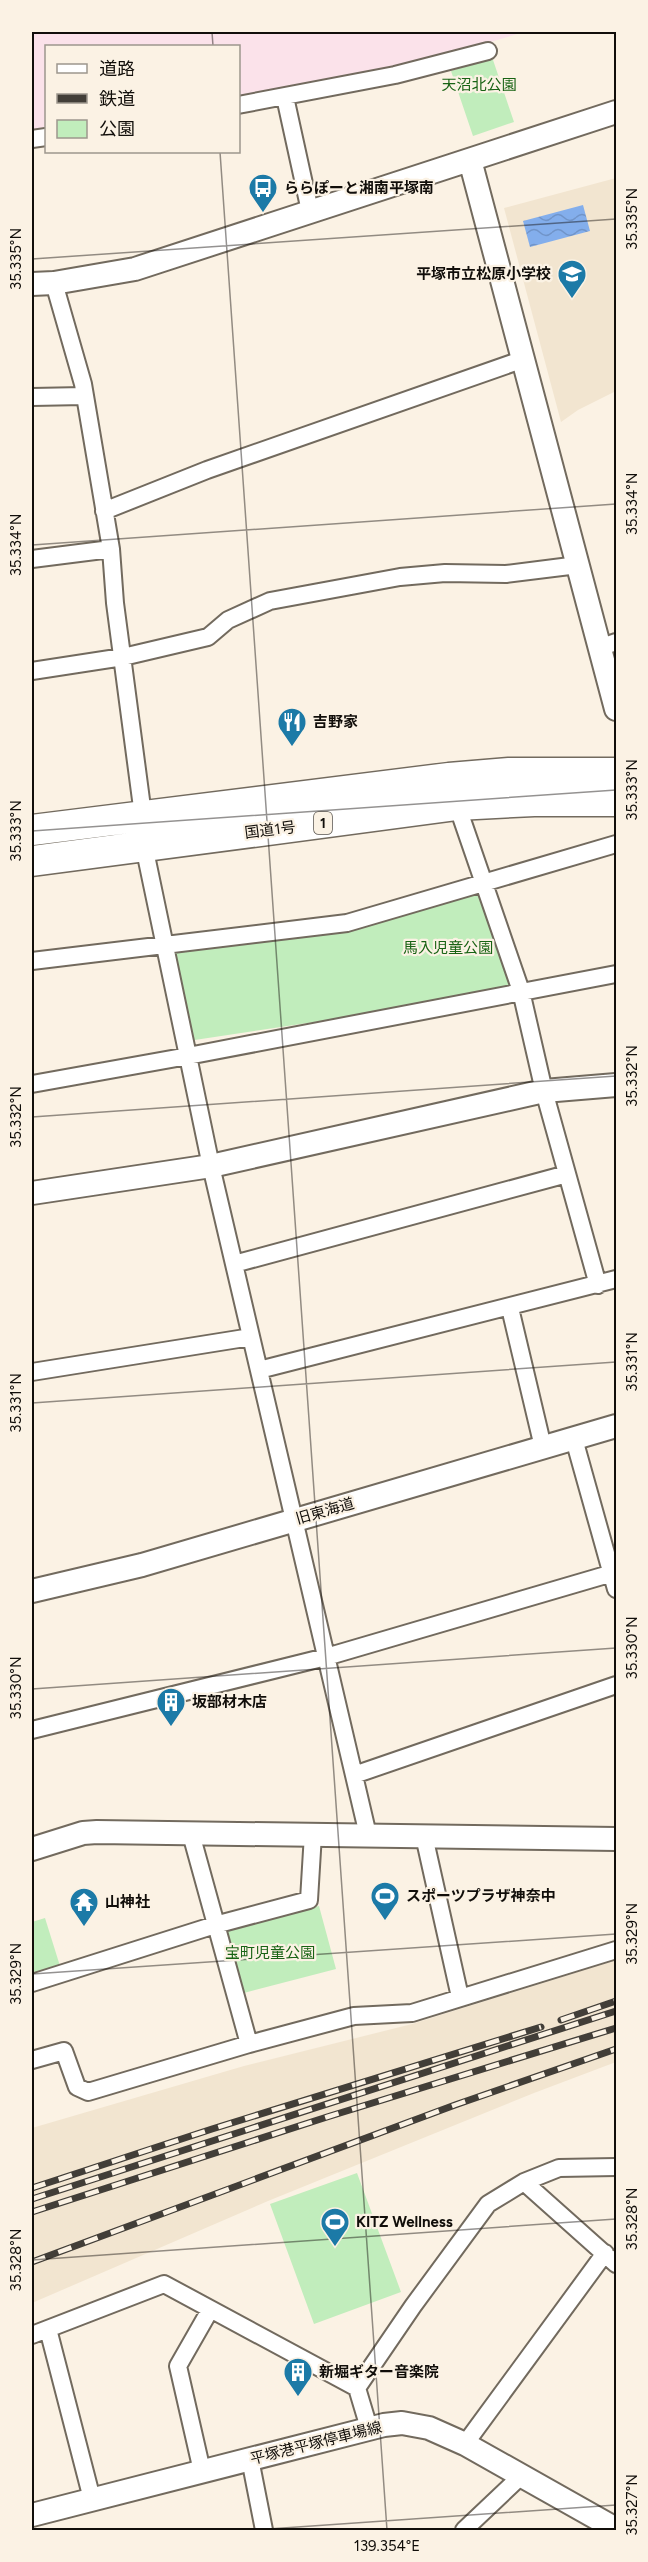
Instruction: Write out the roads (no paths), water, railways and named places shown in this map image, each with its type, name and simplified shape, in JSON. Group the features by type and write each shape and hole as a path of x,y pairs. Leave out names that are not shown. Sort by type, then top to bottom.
{"highway":[{"name":"国道1号","path":"32,830 449,778 509,773 616,793"},
{"name":"国道1号","path":"32,861 457,805 534,801 616,793"}],"street":[{"path":"240,105 395,75 488,51"},
{"path":"285,97 310,211"},
{"path":"32,284 54,283 135,269 616,112"},
{"path":"470,160 578,565 608,645 616,709"},
{"path":"54,283 83,384 111,549 115,603 143,815 144,846 211,1166 368,1835"},
{"path":"104,511 207,470 524,359"},
{"path":"32,397 84,396"},
{"path":"32,559 111,549"},
{"path":"32,671 123,657 208,637 228,620 270,601 400,577 445,573 506,574 578,565"},
{"path":"457,805 521,991 544,1091 598,1285"},
{"path":"32,961 347,923 616,844"},
{"path":"32,1084 616,974"},
{"path":"32,1193 211,1166 544,1091 616,1085"},
{"path":"234,1264 567,1173"},
{"path":"259,1370 510,1308 616,1279"},
{"path":"510,1308 543,1447"},
{"path":"32,1372 251,1337"},
{"name":"旧東海道","path":"32,1591 142,1564 616,1426"},
{"path":"32,1730 326,1657 615,1578 574,1438"},
{"path":"354,1776 616,1685"},
{"path":"32,1849 83,1833 616,1839"},
{"path":"191,1834 249,2044"},
{"path":"32,1983 215,1925 309,1900 313,1834"},
{"path":"424,1836 460,1997"},
{"path":"32,2060 64,2051 77,2087 88,2092 249,2044 354,2016 412,2013 616,1950"},
{"path":"357,2388 413,2306 488,2204 524,2182 559,2169 616,2167"},
{"path":"465,2444 611,2259 524,2182"},
{"path":"32,2335 164,2284 357,2388 369,2428"},
{"path":"202,2471 178,2366 210,2310"},
{"path":"48,2329 92,2499"},
{"name":"平塚港平塚停車場線","path":"32,2515 369,2428 402,2423 429,2428 465,2444 616,2529"},
{"path":"250,2459 264,2530"},
{"path":"464,2530 521,2476"}],"water":[{"path":"583,205 590,231 530,247 523,221"}],"railway":[{"path":"561,2020 616,2001"},
{"path":"32,2199 616,2011"},
{"path":"32,2188 212,2129 541,2027"},
{"path":"32,2212 327,2117 616,2028"},
{"path":"32,2262 455,2105 616,2049"}],"place":[{"name":"ららぽーと湘南平塚南","path":"263,214"},
{"name":"平塚市立松原小学校","path":"572,300"},
{"name":"吉野家","path":"292,748"},
{"name":"坂部材木店","path":"171,1728"},
{"name":"スポーツプラザ神奈中","path":"385,1922"},
{"name":"山神社","path":"84,1928"},
{"name":"KITZ Wellness","path":"335,2248"},
{"name":"新堀ギター音楽院","path":"298,2398"}],"park label":[{"name":"天沼北公園","path":"479,85"},
{"name":"馬入児童公園","path":"448,948"},
{"name":"宝町児童公園","path":"270,1953"}]}
